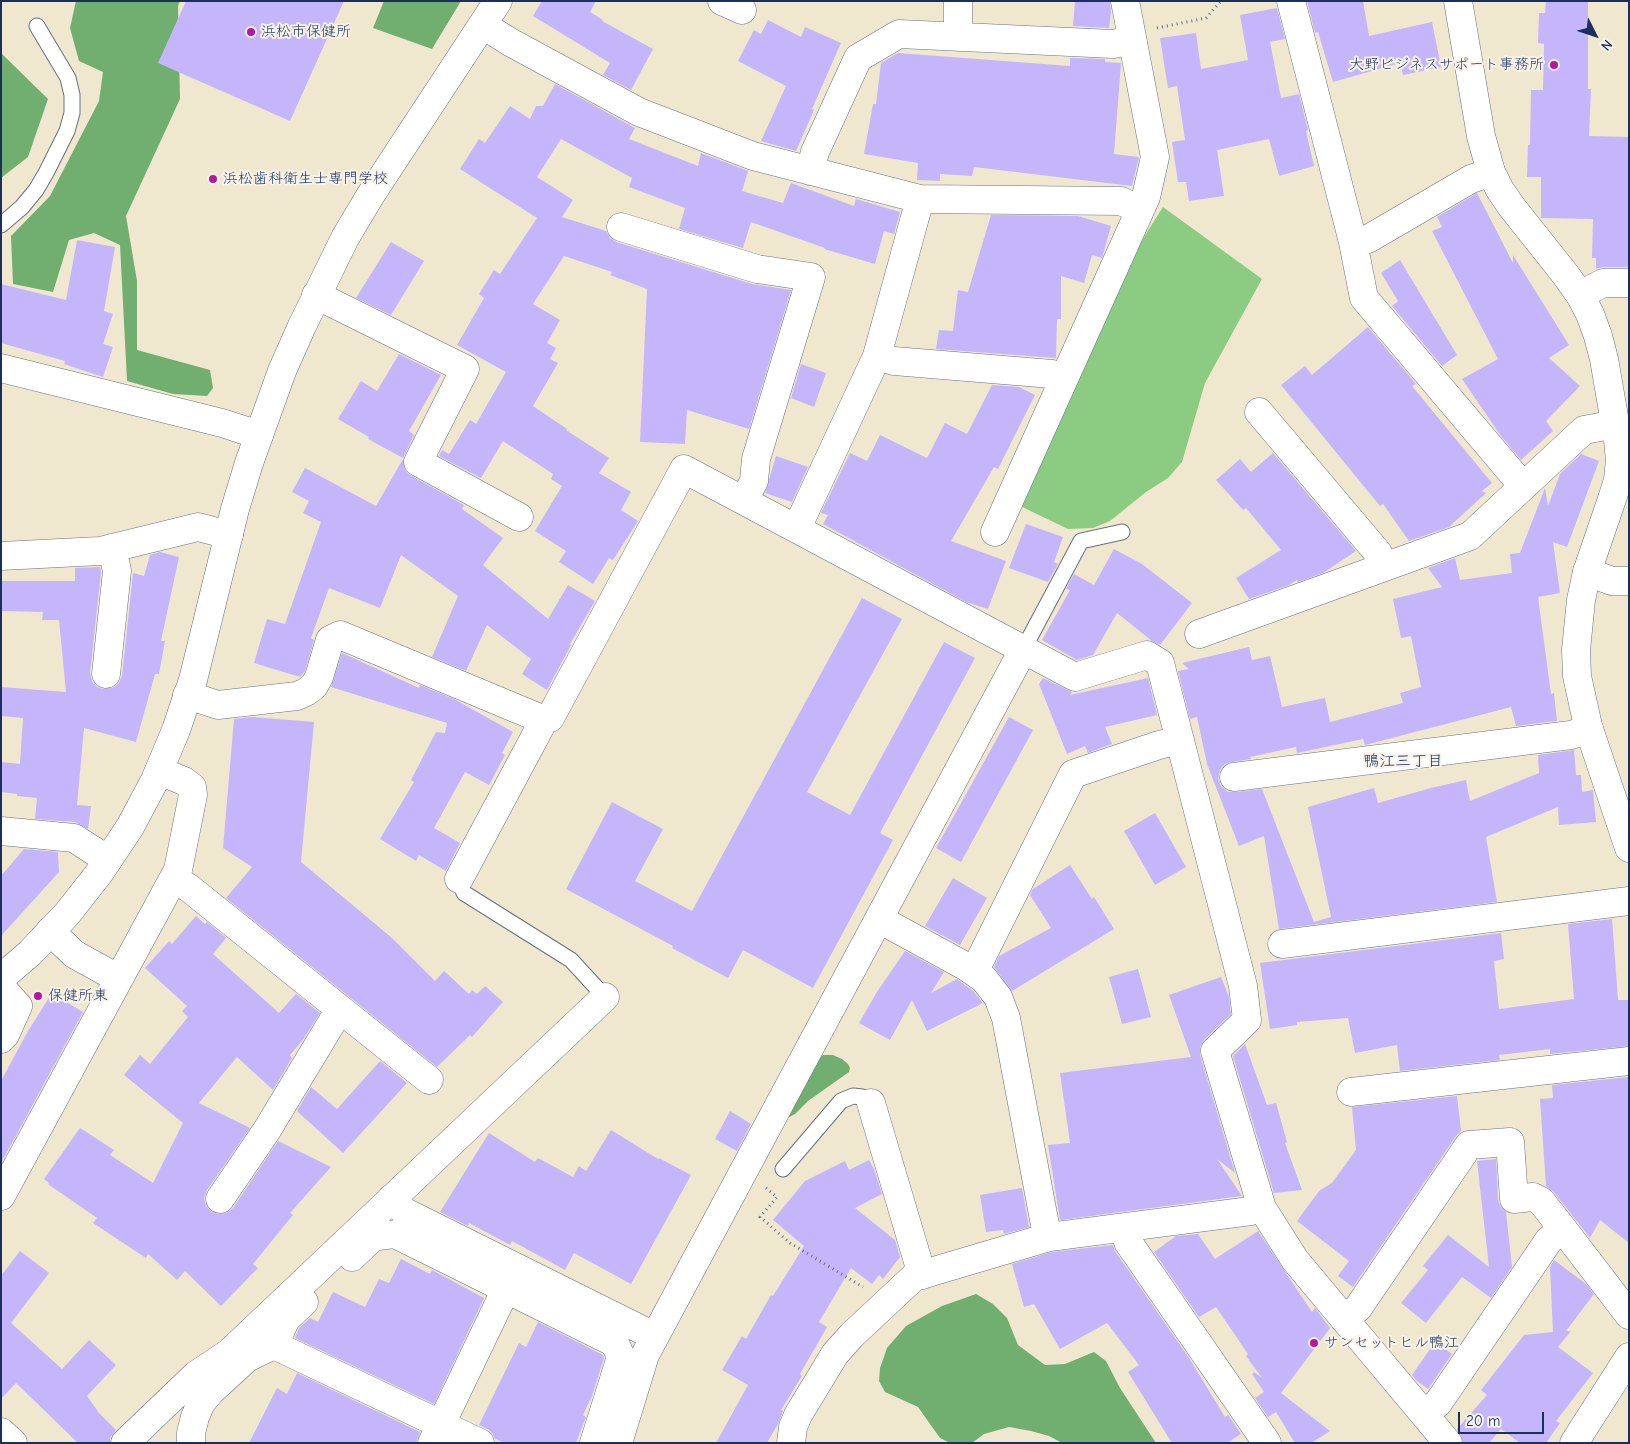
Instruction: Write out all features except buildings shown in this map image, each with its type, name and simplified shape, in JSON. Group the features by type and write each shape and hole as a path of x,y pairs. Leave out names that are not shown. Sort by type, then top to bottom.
{"street":[{"path":"1,978 30,953 67,914 108,860 130,827 159,771 188,695 229,535 259,435 282,370 316,295 345,238 370,196 498,1"},
{"path":"958,1 958,37"},
{"path":"995,532 1146,197 1155,157 1125,1"},
{"path":"1291,1 1353,242 1364,298 1523,486"},
{"path":"1458,1 1482,136 1491,172 1511,206 1565,274 1580,295 1590,314 1598,336 1616,424 1620,460 1618,480 1587,572 1579,608 1576,650 1582,701 1589,729 1629,848"},
{"path":"483,25 510,42 639,112 754,156 920,198 1121,201 1140,210"},
{"path":"810,171 815,152 858,58 899,34 1113,44 1132,37"},
{"path":"1353,242 1368,239 1471,179 1491,172"},
{"path":"796,528 877,356 920,198"},
{"path":"621,227 757,268 811,277 756,459 754,481 744,500"},
{"path":"1580,295 1603,283 1629,283"},
{"path":"316,295 465,369 418,462 519,517"},
{"path":"877,356 894,361 1052,374 1064,380"},
{"path":"1,368 222,423 259,435"},
{"path":"1260,412 1378,553 1383,567"},
{"path":"1199,634 1470,536 1584,430 1616,424"},
{"path":"188,695 218,705 297,696 314,686 319,677 330,640 340,635 544,720 550,718 684,468 1075,677 1147,655 1160,663 1243,986 1247,1020 1215,1051 1262,1208 1295,1260 1448,1443"},
{"path":"1,556 100,551 198,527 229,535"},
{"path":"106,674 117,571 112,548"},
{"path":"1587,572 1612,581 1629,581"},
{"path":"618,1443 645,1355 654,1336 1024,650"},
{"path":"459,879 544,720"},
{"path":"1234,777 1571,735 1589,729"},
{"path":"973,971 1073,774 1159,745 1180,740"},
{"path":"1,1196 174,879 181,860 193,795 192,787 184,781 159,771"},
{"path":"1,831 74,838 108,860"},
{"path":"174,879 189,888 429,1080"},
{"path":"1282,944 1629,901"},
{"path":"879,919 984,978 998,997 1006,1018 1045,1225 1049,1237"},
{"path":"50,932 74,954 119,979"},
{"path":"1,987 18,1006 5,1035 1,1039"},
{"path":"190,1443 194,1417 201,1403 204,1383 229,1353 605,997"},
{"path":"220,1199 267,1130 340,1009"},
{"path":"1352,1092 1629,1062"},
{"path":"871,1102 922,1275"},
{"path":"1344,1319 1358,1308 1469,1145 1510,1142 1514,1199 1533,1197 1541,1201 1629,1315"},
{"path":"392,1198 405,1212 654,1336"},
{"path":"791,1443 793,1426 798,1415 835,1354 852,1335 914,1277 1049,1237 1262,1208"},
{"path":"1126,1227 1128,1242 1267,1443"},
{"path":"1424,1414 1438,1404 1549,1240 1563,1229"},
{"path":"125,1443 204,1383 274,1345 286,1320 373,1237 395,1234 615,1343 621,1357 594,1443"},
{"path":"437,1434 506,1289"},
{"path":"274,1345 437,1434 480,1443"},
{"path":"1574,1443 1629,1358"},
{"path":"1,1432 12,1443"}],"lane":[{"path":"1,225 22,207 36,190 67,131 72,113 72,95 68,78 37,26"},
{"path":"1024,650 1082,541 1122,532"},
{"path":"459,879 464,894 571,960 605,997"},
{"path":"783,1169 841,1101 853,1096 862,1097 871,1102"}],"path":[{"path":"1132,37 1206,18 1221,1"},
{"path":"762,1214 760,1217 790,1243 876,1294 885,1304"}],"green space":[{"path":"76,1 180,1 178,6 180,99 126,216 137,281 137,350 210,370 213,388 207,396 173,394 127,381 120,245 94,233 69,240 53,292 13,284 11,236 50,196 99,101 103,72 79,61 70,28"},
{"path":"384,1 461,1 432,49 373,28"},
{"path":"1,53 48,99 28,157 1,178"},
{"path":"1163,207 1262,279 1205,383 1182,462 1168,478 1146,492 1110,521 1093,528 1068,529 1018,505 1135,251"},
{"path":"823,1055 833,1055 842,1059 848,1064 849,1072 808,1101 795,1114 784,1120 809,1068"},
{"path":"976,1294 993,1304 1007,1318 1018,1345 1045,1365 1065,1364 1094,1352 1106,1361 1120,1388 1156,1443 1062,1443 1049,1436 1009,1427 984,1434 972,1443 950,1443 940,1438 918,1407 885,1392 879,1381 880,1368 887,1348 906,1326 942,1306"}],"place":[{"name":"浜松市保健所","path":"251,32"},
{"name":"大野ビジネスサポート事務所","path":"1554,65"},
{"name":"浜松歯科衛生士専門学校","path":"213,179"},
{"name":"保健所東","path":"38,996"},
{"name":"サンセットヒル鴨江","path":"1314,1343"}],"district":[{"name":"鴨江三丁目","path":"1403,761"}]}
